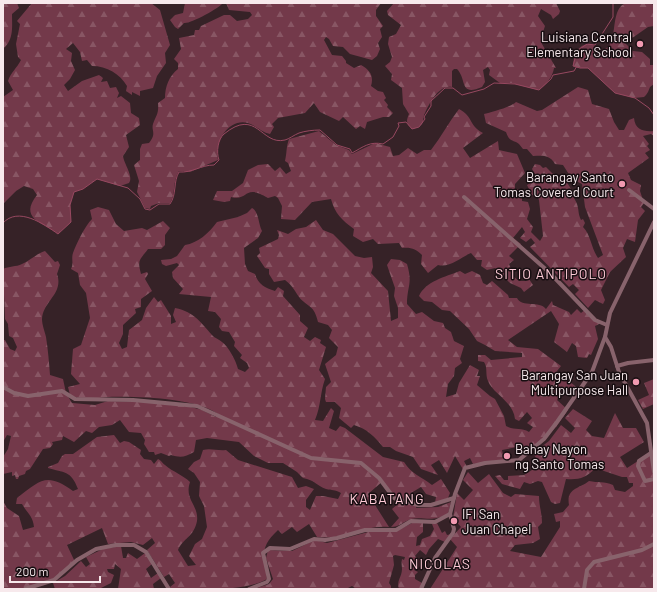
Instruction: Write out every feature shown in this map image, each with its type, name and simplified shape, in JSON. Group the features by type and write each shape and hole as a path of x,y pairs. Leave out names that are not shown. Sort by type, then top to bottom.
{"street":[{"path":"628,190 654,209"},
{"path":"464,196 545,269 595,320 607,325"},
{"path":"421,589 435,558 453,533 454,529 450,514 465,468 518,460 544,439 587,381 605,337 610,313 654,222"},
{"path":"605,337 611,348 617,366 647,423 654,472"},
{"path":"617,366 654,360"},
{"path":"3,387 14,393 28,396 62,391 71,398 79,400 133,400 197,406 311,458 361,463 379,478 394,498 398,500 418,505 431,505 454,498"},
{"path":"651,453 639,461 638,466 645,481 654,479"},
{"path":"249,589 266,582 269,579 263,553 270,548 290,549 314,539 333,539 365,530 396,530 411,521 435,522 450,514"},
{"path":"584,589 587,570 594,562 642,550 654,544"},
{"path":"25,589 54,580 78,560 96,549 116,545 134,545 146,552 170,589"}],"green space":[{"path":"3,3 17,3 19,8 12,14 11,36 4,48"},
{"path":"32,3 151,3 160,10 170,45 165,53 166,63 157,76 153,88 140,91 140,96 132,92 132,95 126,91 127,86 117,74 103,67 92,66 87,60 82,61 80,52 73,43 66,49 72,53 71,61 75,70 70,79 64,85 68,91 82,81 99,75 103,78 101,82 107,81 110,88 116,87 119,93 117,98 121,96 130,103 131,113 139,118 140,125 126,135 129,147 123,156 130,174 129,183 120,186 97,179 83,189 74,192 70,205 71,222 58,234 34,219 31,214 30,209 37,195 33,189 24,186 16,191 3,204 3,97 13,90 8,81 21,60 18,57 16,44 20,24 17,21"},
{"path":"185,3 223,3 205,15 188,23 184,23 178,29 170,20 175,15 183,13"},
{"path":"226,3 381,3 376,10 376,16 383,26 380,29 382,37 378,43 380,49 377,56 372,60 350,54 343,47 333,46 326,37 324,40 332,55 342,56 346,63 354,68 361,65 369,71 372,76 371,86 378,91 383,92 386,98 384,100 388,105 387,107 393,113 389,117 383,117 367,122 365,129 360,126 356,129 343,117 339,121 320,112 314,103 305,113 278,118 272,124 274,127 270,134 248,123 241,122 234,124 228,128 220,140 217,154 218,160 190,172 179,171 175,179 173,196 170,203 159,203 151,206 150,209 145,208 137,192 139,181 134,165 140,160 140,149 142,144 149,143 153,137 153,124 158,112 158,103 165,98 168,82 178,69 178,63 174,59 181,49 179,38 194,35 195,30 199,30 201,26 224,15 230,15 237,21 248,19 252,15 250,12 229,10"},
{"path":"394,3 556,3 560,11 559,14 553,19 551,15 541,9 538,16 545,26 543,32 545,39 542,44 556,68 554,68 549,80 538,90 511,83 500,83 489,75 490,70 488,67 483,70 485,82 482,87 475,90 470,90 465,86 457,69 454,69 452,71 452,87 443,89 435,96 424,115 422,124 419,127 412,129 407,122 409,114 403,104 402,88 391,80 392,74 385,66 390,62 392,57 388,44 389,37 396,34 401,25 388,15 387,11"},
{"path":"626,3 649,3 654,5 654,26 648,27 625,43 633,51 642,52 650,59 650,65 654,65 654,84 650,87 644,97 634,98 615,93 588,68 573,66 574,57 583,45 592,44 602,49 609,46 613,35 618,10"},
{"path":"578,87 588,90 592,104 609,109 619,130 624,130 629,120 634,118 638,128 647,131 654,131 654,136 651,134 643,136 649,144 647,146 650,150 645,153 649,158 628,173 631,180 641,185 640,191 644,203 641,207 645,211 638,220 635,242 627,239 623,248 626,257 610,272 601,290 605,300 603,304 595,300 588,308 575,294 579,290 573,284 569,287 530,247 535,243 531,238 526,242 520,238 525,232 522,227 513,238 521,244 509,256 514,260 509,264 514,277 519,281 526,281 529,279 533,285 524,292 521,288 510,283 495,268 487,270 481,266 482,260 477,260 471,253 451,264 442,266 438,265 428,273 421,264 422,255 411,248 402,248 399,243 378,244 373,239 363,242 353,236 354,229 340,216 331,199 312,202 295,220 281,219 282,206 278,198 275,196 268,198 254,192 250,192 241,197 231,197 230,201 224,202 213,200 217,191 232,191 243,183 248,170 258,165 268,164 275,171 280,167 286,174 291,171 288,163 285,161 289,139 319,131 336,145 349,150 352,154 375,143 390,147 393,156 399,155 408,148 417,154 424,150 431,150 459,109 467,115 478,130 483,133 463,148 470,158 498,141 499,150 517,154 525,173 515,184 515,189 518,189 518,193 522,195 522,201 528,202 530,209 527,219 533,227 531,232 540,241 543,236 539,200 537,196 532,195 527,185 532,182 535,174 532,169 535,164 540,165 543,168 546,167 552,173 558,175 558,178 566,181 573,192 580,218 581,220 583,219 585,223 583,227 588,234 598,258 603,255 585,207 582,184 572,179 563,165 555,164 545,156 533,156 527,149 523,149 519,144 510,139 506,132 486,123 484,114 516,102 537,111 542,110"},
{"path":"98,207 109,210 116,224 124,231 142,228 147,230 163,221 170,228 165,235 165,245 161,249 148,249 139,262 141,274 147,272 148,274 145,279 152,291 141,299 141,307 135,309 136,313 123,325 123,334 119,343 122,349 127,347 129,330 142,320 146,308 154,297 158,302 161,300 171,316 171,324 176,322 173,315 175,308 193,315 214,337 225,344 232,354 238,369 245,372 249,368 247,363 240,358 242,355 234,346 235,342 229,332 222,331 219,327 221,319 215,312 208,311 211,297 179,294 183,289 173,278 172,272 179,265 177,263 166,266 162,264 161,260 171,259 177,256 185,245 203,237 217,222 238,217 247,213 252,208 257,215 262,231 258,238 244,248 245,264 248,271 255,274 260,283 265,287 275,291 278,287 284,291 283,296 300,315 300,321 308,328 304,337 310,341 315,337 321,340 320,343 326,347 319,370 325,379 315,420 323,421 331,408 334,411 329,428 336,431 340,426 345,428 383,457 404,462 413,473 432,485 441,479 450,493 448,498 435,503 436,497 426,494 421,487 411,493 411,499 418,500 416,508 438,507 451,502 448,514 432,519 411,519 391,527 399,518 392,509 399,503 383,481 368,494 389,527 371,528 326,538 317,537 309,524 297,532 292,527 282,534 278,530 265,547 264,557 267,579 247,586 221,589 172,589 170,587 175,583 169,574 164,577 147,550 155,543 152,538 143,545 131,542 108,544 102,528 67,545 75,562 49,582 20,589 3,589 3,501 7,508 19,516 23,530 34,527 31,517 22,504 16,504 17,498 38,483 50,480 64,485 73,491 78,489 70,475 48,467 58,463 65,454 73,454 97,437 114,435 120,443 124,441 129,442 141,450 140,454 144,459 151,460 154,464 158,459 160,460 190,482 189,493 196,511 197,521 193,531 178,550 188,566 196,565 189,556 195,544 202,539 207,527 204,506 199,496 200,482 194,473 188,469 194,462 200,459 203,450 226,450 238,460 292,477 298,488 306,486 314,489 306,500 306,507 310,510 316,496 338,499 341,493 326,489 310,480 303,478 283,463 268,463 254,456 239,442 207,438 196,440 194,452 185,456 169,456 161,453 155,455 154,452 149,452 144,444 145,440 141,433 129,432 120,420 112,425 99,427 92,433 86,431 74,442 63,436 62,440 52,442 53,444 50,448 43,449 30,469 26,471 25,474 19,476 18,479 16,479 15,475 12,476 12,472 3,474 3,457 8,449 11,436 7,435 3,442 3,340 5,340 10,349 15,351 17,347 13,338 9,336 8,324 5,319 3,269 22,264 45,251 55,262 58,261 60,265 57,274 58,287 43,313 42,319 47,342 50,375 63,379 66,393 72,403 95,405 108,401 176,403 202,410 216,417 218,414 196,404 166,399 109,397 84,399 70,395 68,387 80,384 71,374 73,349 81,345 90,318 86,293 80,285 78,273 71,269 72,255 86,226 92,219 90,210"},
{"path":"316,220 323,230 333,234 355,256 364,258 372,257 373,267 371,273 388,291 391,321 398,318 398,308 394,296 395,288 387,265 391,259 400,260 407,264 410,281 407,304 416,314 422,312 434,321 443,323 445,328 451,332 454,341 464,346 460,359 462,363 455,368 454,376 448,384 446,397 456,394 459,383 470,365 479,370 477,376 480,376 477,385 495,399 504,416 506,426 515,429 529,432 533,427 527,423 532,418 527,412 519,421 515,419 511,407 494,390 488,381 485,364 484,362 478,361 478,355 485,355 491,360 522,357 522,353 495,351 477,341 469,329 450,311 442,310 432,302 424,301 419,296 431,283 460,271 465,274 472,271 480,275 483,283 487,285 492,281 508,295 509,298 517,298 523,303 543,306 546,309 552,301 553,305 569,312 571,315 577,309 581,313 586,309 601,323 595,326 598,339 591,355 589,354 587,358 578,357 576,346 572,343 567,352 554,342 559,324 551,311 508,340 517,347 538,349 561,366 557,371 581,391 576,397 564,388 557,400 568,410 556,427 525,455 522,446 502,450 504,460 473,464 470,458 464,461 467,467 464,471 455,456 447,473 439,460 431,465 438,475 421,469 413,457 396,451 390,447 383,447 367,431 354,425 351,428 339,418 341,408 335,402 326,402 325,399 326,387 331,382 325,364 336,355 338,347 329,338 332,330 328,325 318,322 313,309 299,297 285,280 274,282 269,274 269,269 265,268 257,256 260,253 259,248 278,239 279,235 277,230 288,234 296,229 306,227"},
{"path":"654,379 654,404 643,409 638,400 649,395 644,383"},
{"path":"573,409 592,421 586,430 592,436 604,438 615,413 623,428 636,428 644,442 620,457 627,468 649,454 654,458 654,589 430,589 457,547 450,539 461,527 453,518 457,493 464,500 473,490 463,480 468,472 478,483 489,474 503,493 511,497 515,494 539,496 542,516 542,523 538,527 540,539 533,543 515,545 510,551 541,557 560,527 560,521 556,522 554,514 563,512 569,505 569,495 571,492 589,481 610,484 613,485 615,490 625,492 633,486 633,483 629,483 627,477 622,477 595,468 582,478 566,479 560,503 555,504 551,502 542,482 538,481 530,484 524,482 520,489 502,484 495,476 500,475 504,480 508,480 508,476 524,475 540,465 533,453 549,441 561,425 571,433 575,428 565,418"},
{"path":"412,523 423,523 423,532 417,537 416,546 420,545 422,539 430,536 434,529 432,524 437,523 442,533 445,531 447,535 452,534 445,542 438,539 426,555 420,550 415,556 423,563 414,570 418,572 415,575 415,579 422,583 420,589 399,589 398,584 402,572 402,559 404,560 405,557 395,555 393,556 394,565 389,583 391,589 356,589 352,586 346,589 254,589 269,584 273,579 266,558 268,550 292,551 315,540 327,543 372,531 397,531"},
{"path":"121,546 123,558 126,558 128,553 137,559 145,553 152,564 146,569 151,578 158,573 161,578 153,584 154,589 118,589 121,569 115,564 114,569 107,569 108,572 114,575 111,583 99,589 55,589 53,583 65,576 81,561 86,567 90,564 86,557 103,549"}],"waterway":[{"path":"613,3 613,17 595,45 587,44 577,51 573,66 588,68 615,93 635,98 649,108 654,115"},
{"path":"3,223 9,218 23,216 31,218 58,234 71,222 70,205 74,192 83,189 97,179 128,188 140,199 145,209 150,210 159,204 170,204 174,196 176,180 179,172 214,165 219,160 218,150 219,142 222,136 235,127 244,124 258,129 270,138 277,140 285,140 299,133 320,130 337,145 350,149 352,153 370,144 383,144 393,137 399,126 398,123 406,122 412,129 419,127 425,119 424,117 431,106 431,101 445,88 453,88 462,95 484,89 494,83 515,84 539,90 551,79 553,75 574,71 577,66"}],"place":[{"name":"Luisiana Central Elementary School","path":"640,44"},
{"name":"Barangay Santo Tomas Covered Court","path":"622,184"},
{"name":"Barangay San Juan Multipurpose Hall","path":"636,382"},
{"name":"Bahay Nayon ng Santo Tomas","path":"507,456"},
{"name":"IFI San Juan Chapel","path":"454,521"}],"district":[{"name":"SITIO ANTIPOLO","path":"551,273"},
{"name":"KABATANG","path":"387,498"},
{"name":"NICOLAS","path":"440,563"}]}
